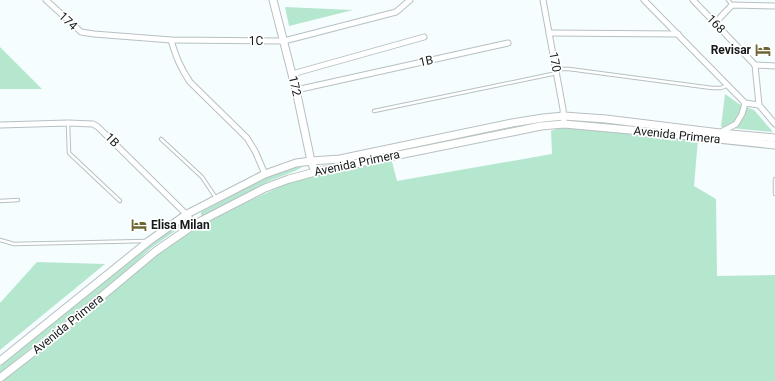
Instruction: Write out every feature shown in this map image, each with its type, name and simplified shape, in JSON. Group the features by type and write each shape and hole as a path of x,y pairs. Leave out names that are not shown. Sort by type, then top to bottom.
{"street":[{"name":"174","path":"46,0 80,32 94,34"},
{"name":"172","path":"273,0 296,90 311,161 315,172"},
{"name":"1C","path":"94,34 171,40 284,41 396,12 410,0"},
{"name":"170","path":"543,0 564,116 564,124"},
{"path":"644,0 745,102 759,104"},
{"name":"168","path":"693,0 755,65"},
{"path":"715,23 732,5 775,6"},
{"path":"549,33 678,34"},
{"path":"292,74 424,37"},
{"path":"171,40 177,61 190,82 247,138 255,151 265,174"},
{"name":"1B","path":"296,90 508,43"},
{"path":"775,66 755,65 759,104 775,124"},
{"path":"720,133 736,124 742,114 745,102"},
{"name":"Avenida Primera","path":"0,361 149,241 187,214 265,174 296,163 340,159 512,123 564,116 606,119 775,138"},
{"name":"1B","path":"0,125 68,123 94,124 187,214 195,224"},
{"name":"Avenida Primera","path":"0,378 54,337 156,251 195,224 265,188 289,179 315,172 517,130 564,124 775,145"}],"lane":[{"path":"728,0 732,5"},
{"path":"374,111 569,69 712,88 721,88 728,85"},
{"path":"68,123 69,153 120,201"},
{"path":"161,139 202,177 216,199"},
{"path":"775,179 775,194"},
{"path":"0,201 18,200"},
{"path":"0,240 14,244 149,241"}],"green space":[{"path":"285,7 353,10 289,26"},
{"path":"0,47 42,89 0,89"},
{"path":"725,94 739,104 754,110 773,132 721,127"},
{"path":"567,125 698,139 694,186 716,199 717,276 775,275 775,381 0,381 174,239 232,209 299,178 390,154 397,181 552,154 551,131"},
{"path":"298,167 302,167 269,181 202,216 201,215 201,212 261,180"},
{"path":"183,222 184,225 151,248 125,272 0,373 0,366 138,254"},
{"path":"37,262 105,264 0,350 0,303"}],"place":[{"name":"Revisar","path":"763,50"},
{"name":"Elisa Milan","path":"139,225"}]}
